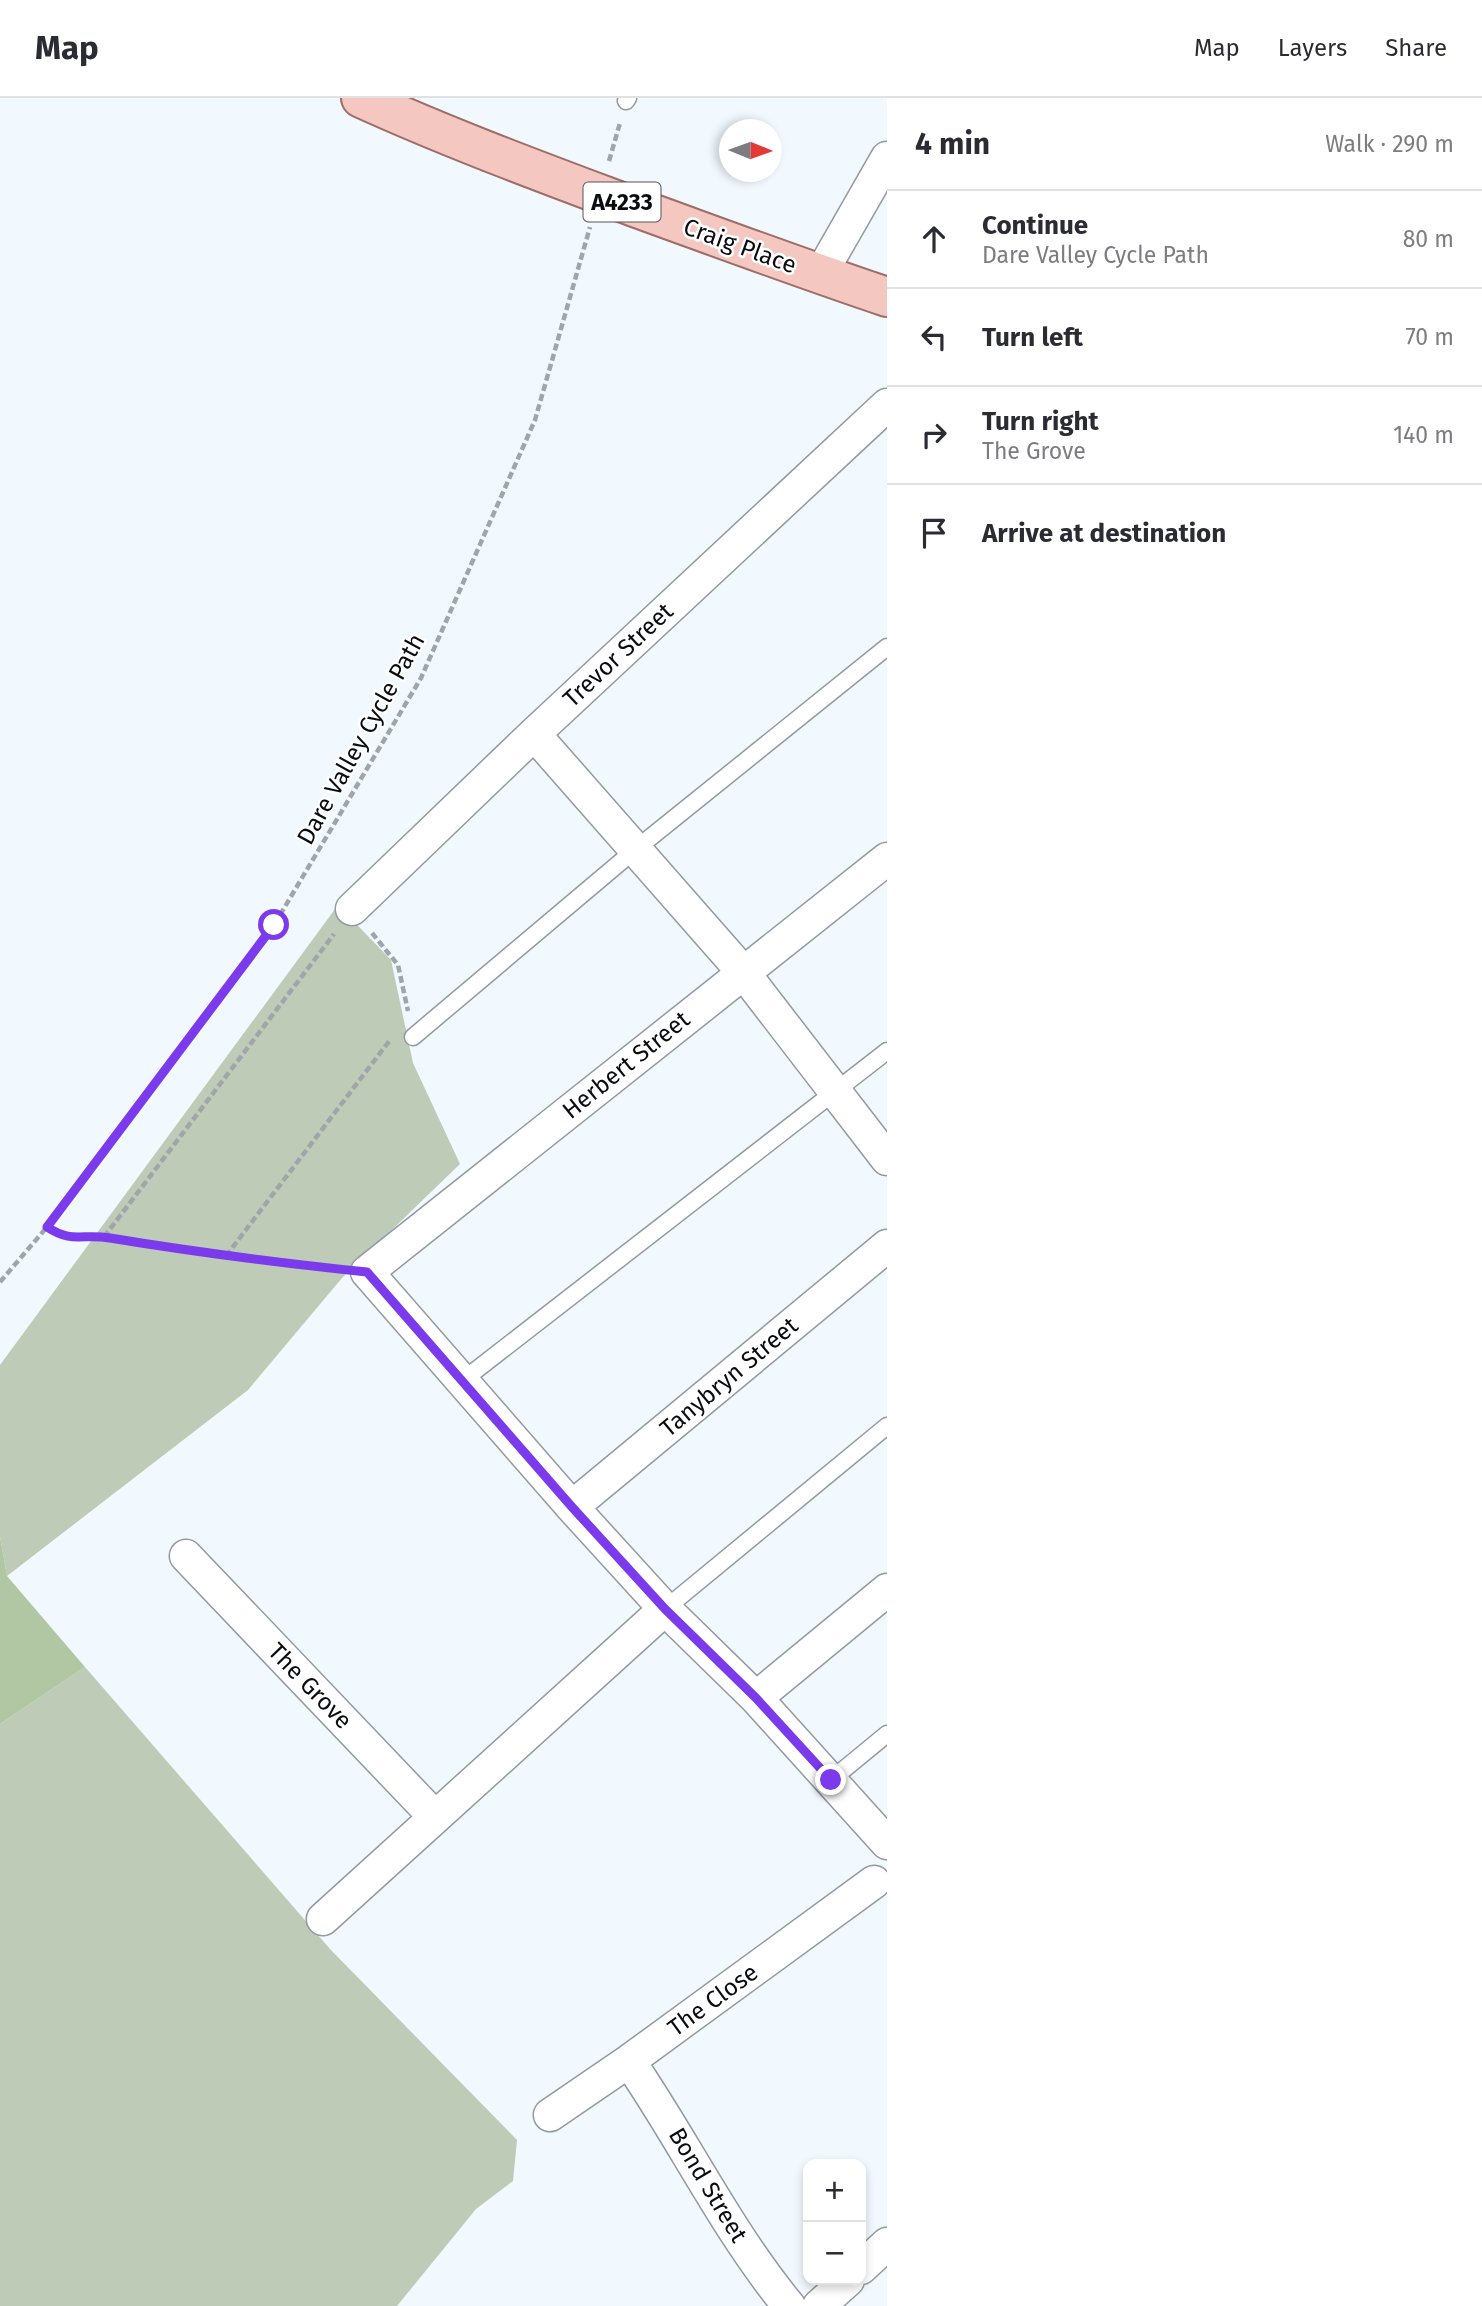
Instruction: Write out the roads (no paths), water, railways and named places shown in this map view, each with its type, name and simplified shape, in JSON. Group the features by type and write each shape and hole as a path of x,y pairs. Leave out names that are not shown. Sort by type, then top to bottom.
{"main road":[{"name":"Craig Place","path":"360,98 408,120 599,194 887,297"}],"street":[{"path":"820,275 887,158"},
{"name":"Trevor Street","path":"352,909 534,734 887,405"},
{"path":"534,734 743,972 887,1159"},
{"name":"Herbert Street","path":"462,1381 367,1272 887,859"},
{"name":"Tanybryn Street","path":"572,1507 887,1246"},
{"path":"462,1381 665,1609 756,1698 887,1843"},
{"name":"The Grove","path":"186,1556 434,1816"},
{"path":"756,1698 887,1590"},
{"path":"323,1919 665,1609"},
{"name":"The Close","path":"550,2115 629,2061 874,1882"},
{"name":"Bond Street","path":"629,2061 658,2103 761,2272 789,2306"},
{"path":"866,2264 887,2245"},
{"path":"818,2306 842,2285"}],"lane":[{"path":"413,1037 636,849 887,647"},
{"path":"462,1381 887,1051"},
{"path":"665,1609 887,1426"},
{"path":"831,1780 887,1734"}]}
